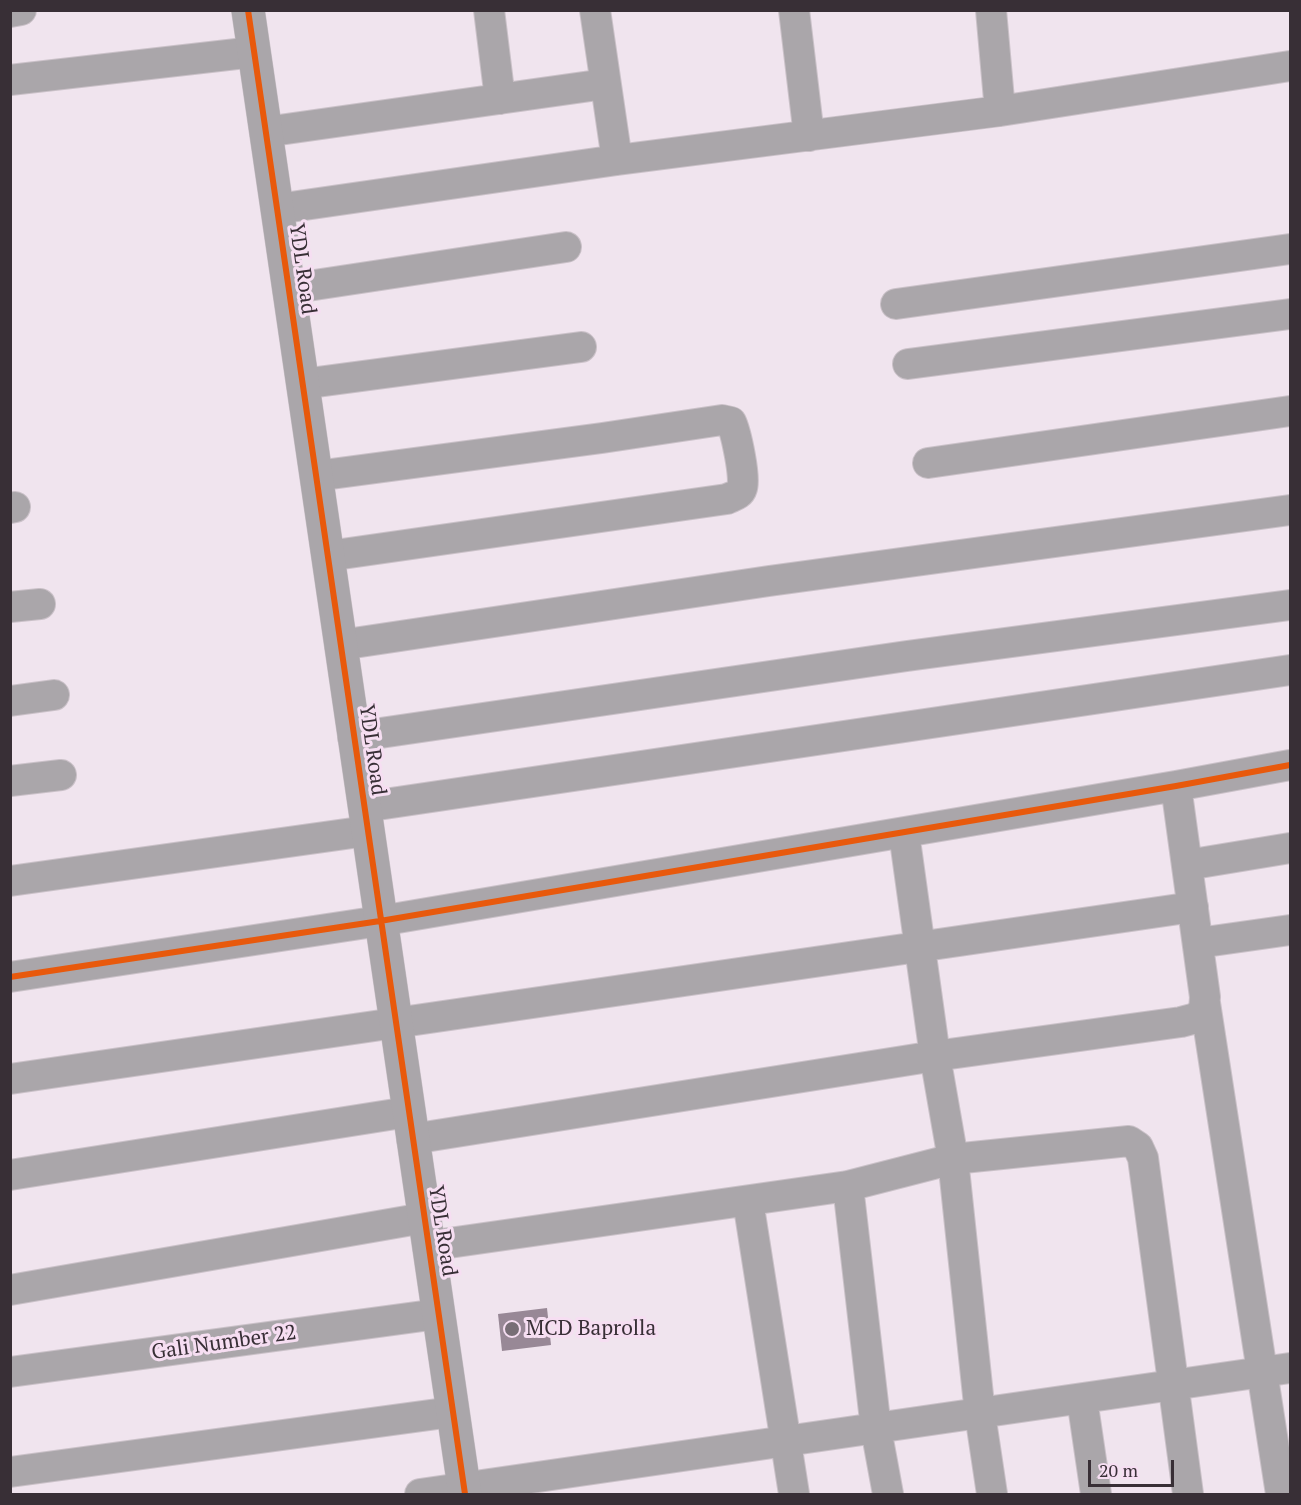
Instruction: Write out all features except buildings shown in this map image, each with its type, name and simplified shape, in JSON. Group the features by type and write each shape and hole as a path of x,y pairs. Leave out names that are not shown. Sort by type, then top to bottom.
{"street":[{"path":"10,12 21,10"},
{"name":"YDL Road","path":"248,10 464,1492"},
{"path":"489,10 500,99"},
{"path":"595,10 617,160"},
{"path":"794,10 809,136"},
{"path":"991,10 1000,111"},
{"path":"10,80 254,52"},
{"path":"277,209 617,160 1000,111 1290,66"},
{"path":"265,132 605,84"},
{"path":"288,289 566,248"},
{"path":"896,304 1290,249"},
{"path":"908,364 1290,314"},
{"path":"302,384 581,347"},
{"path":"928,463 1290,411"},
{"path":"316,476 722,420 731,422 735,431 743,478 742,488 737,495 727,499 328,556"},
{"path":"340,645 769,581 1290,510"},
{"path":"10,607 40,604"},
{"path":"353,737 896,658 1290,605"},
{"path":"10,881 365,819 1290,670"},
{"path":"10,701 54,695"},
{"path":"10,977 380,921 904,833 1290,765"},
{"path":"10,781 61,775"},
{"path":"1176,786 1205,1003 1277,1370 1281,1494"},
{"path":"904,833 935,1056 953,1159 980,1414 992,1494"},
{"path":"1187,865 1290,848"},
{"path":"10,1079 1193,908"},
{"path":"1198,943 1290,930"},
{"path":"10,1174 410,1126 1181,1022 1196,1018 1204,1010 1205,1003"},
{"path":"10,1290 426,1232 748,1201 848,1186 953,1159 1129,1141 1138,1147 1143,1158 1188,1494"},
{"path":"848,1186 876,1429 888,1494"},
{"path":"748,1201 794,1494"},
{"name":"Gali Number 22","path":"10,1372 438,1314"},
{"path":"420,1494 464,1492 1277,1370"},
{"path":"1082,1399 1096,1494"},
{"path":"10,1472 452,1412"}],"cycle path":[{"path":"248,10 465,1494"},
{"path":"10,977 380,921 1290,765"}],"place":[{"name":"MCD Baprolla","path":"512,1329"}]}
